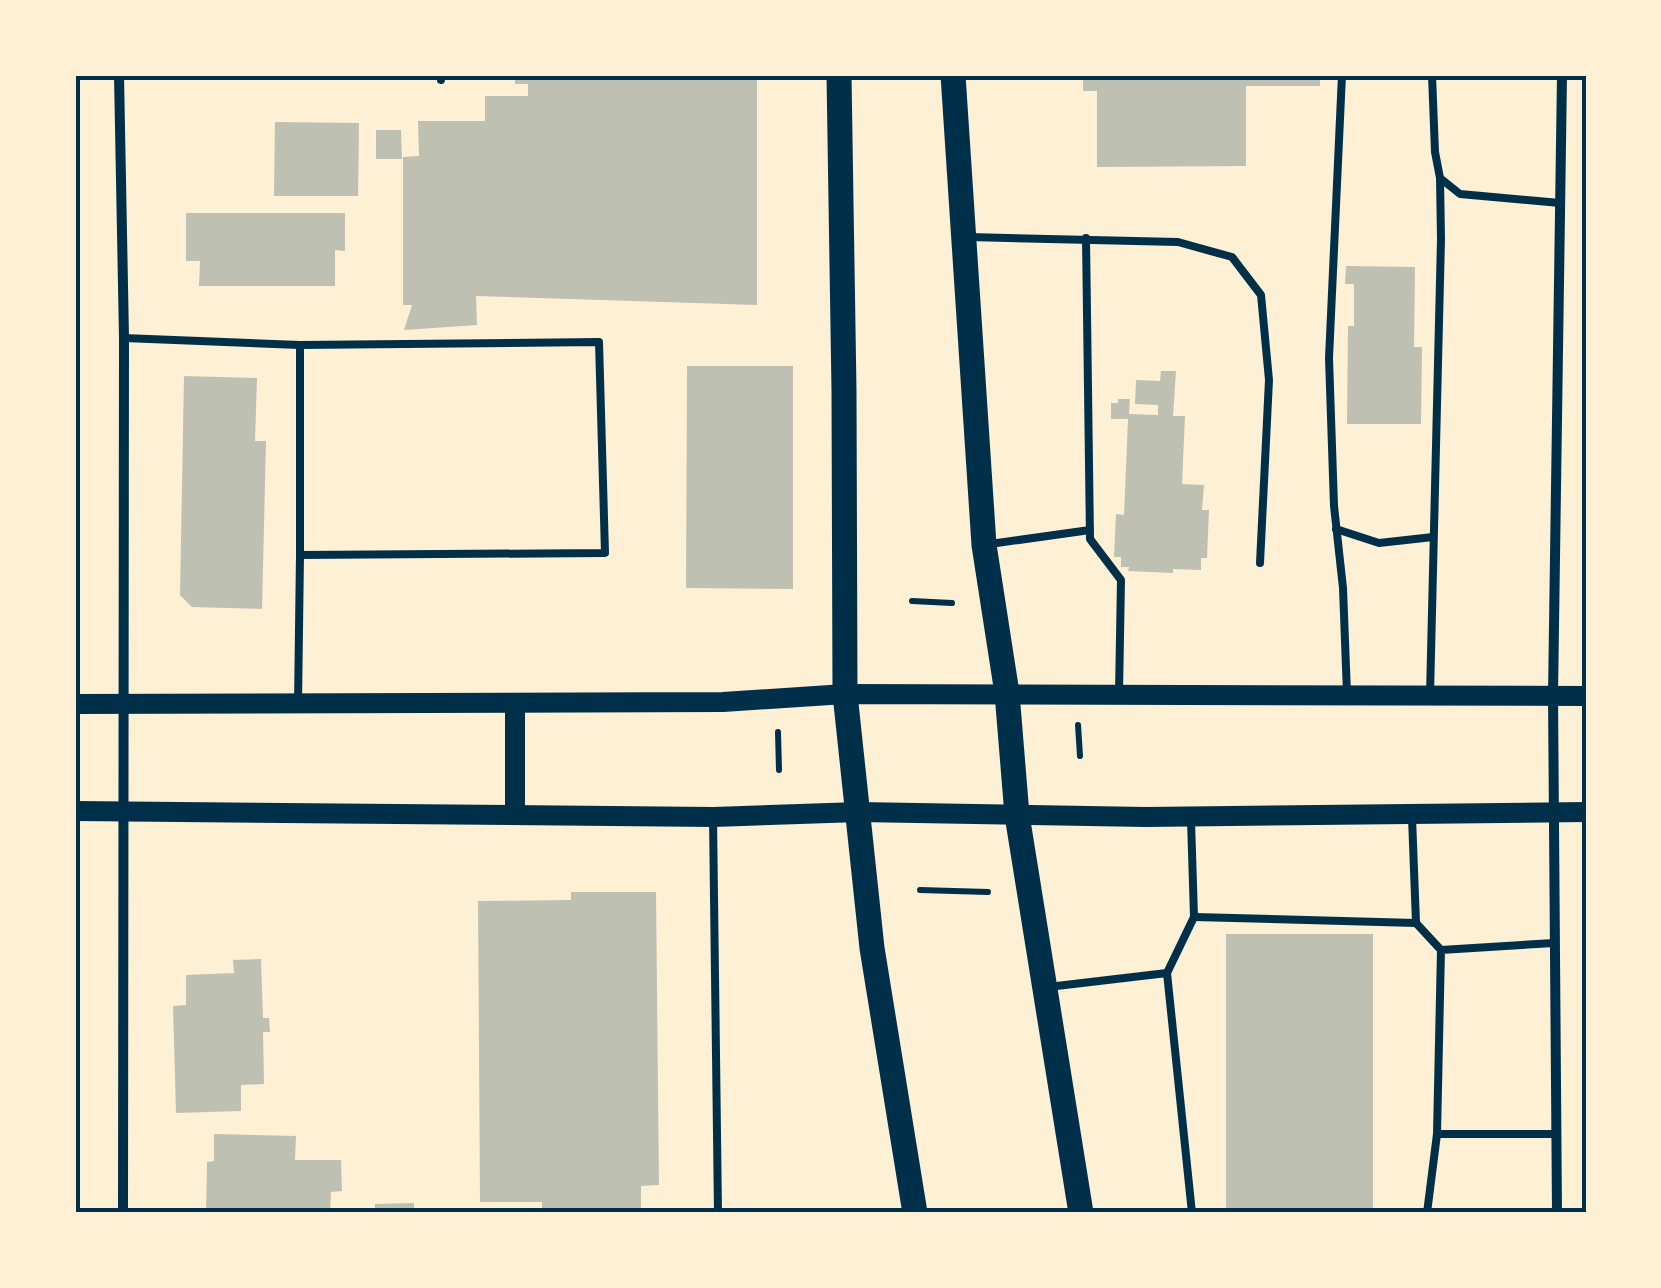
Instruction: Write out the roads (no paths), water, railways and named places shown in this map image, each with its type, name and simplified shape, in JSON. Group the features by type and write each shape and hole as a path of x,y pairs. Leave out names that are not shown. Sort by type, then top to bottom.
{"main road":[{"path":"839,75 846,694 872,948 915,1213"},
{"path":"953,75 984,546 1007,694 1017,815 1081,1213"},
{"path":"75,704 722,702 846,694 1586,696"},
{"path":"514,816 516,703"},
{"path":"75,810 713,818 859,812 1191,817 1586,812"}],"street":[{"path":"119,75 124,338 124,1213"},
{"path":"1556,1213 1553,812 1562,75"}],"lane":[{"path":"1342,75 1329,358 1346,694"},
{"path":"1430,695 1441,238 1432,75"},
{"path":"1440,178 1460,194 1560,203"},
{"path":"964,237 1178,242 1232,256 1261,295 1268,380 1260,564"},
{"path":"1086,238 1090,539 1121,580 1120,693"},
{"path":"124,338 300,345 599,342 605,554 300,554"},
{"path":"298,704 300,345"},
{"path":"1336,529 1378,543 1433,537"},
{"path":"984,546 1090,530"},
{"path":"1412,814 1416,923 1441,950 1437,1134 1428,1213"},
{"path":"1191,817 1194,917 1168,973 1192,1213"},
{"path":"713,818 718,1213"},
{"path":"1194,917 1416,923"},
{"path":"1441,950 1554,943"},
{"path":"1045,988 1168,973"},
{"path":"1437,1134 1556,1134"}]}
